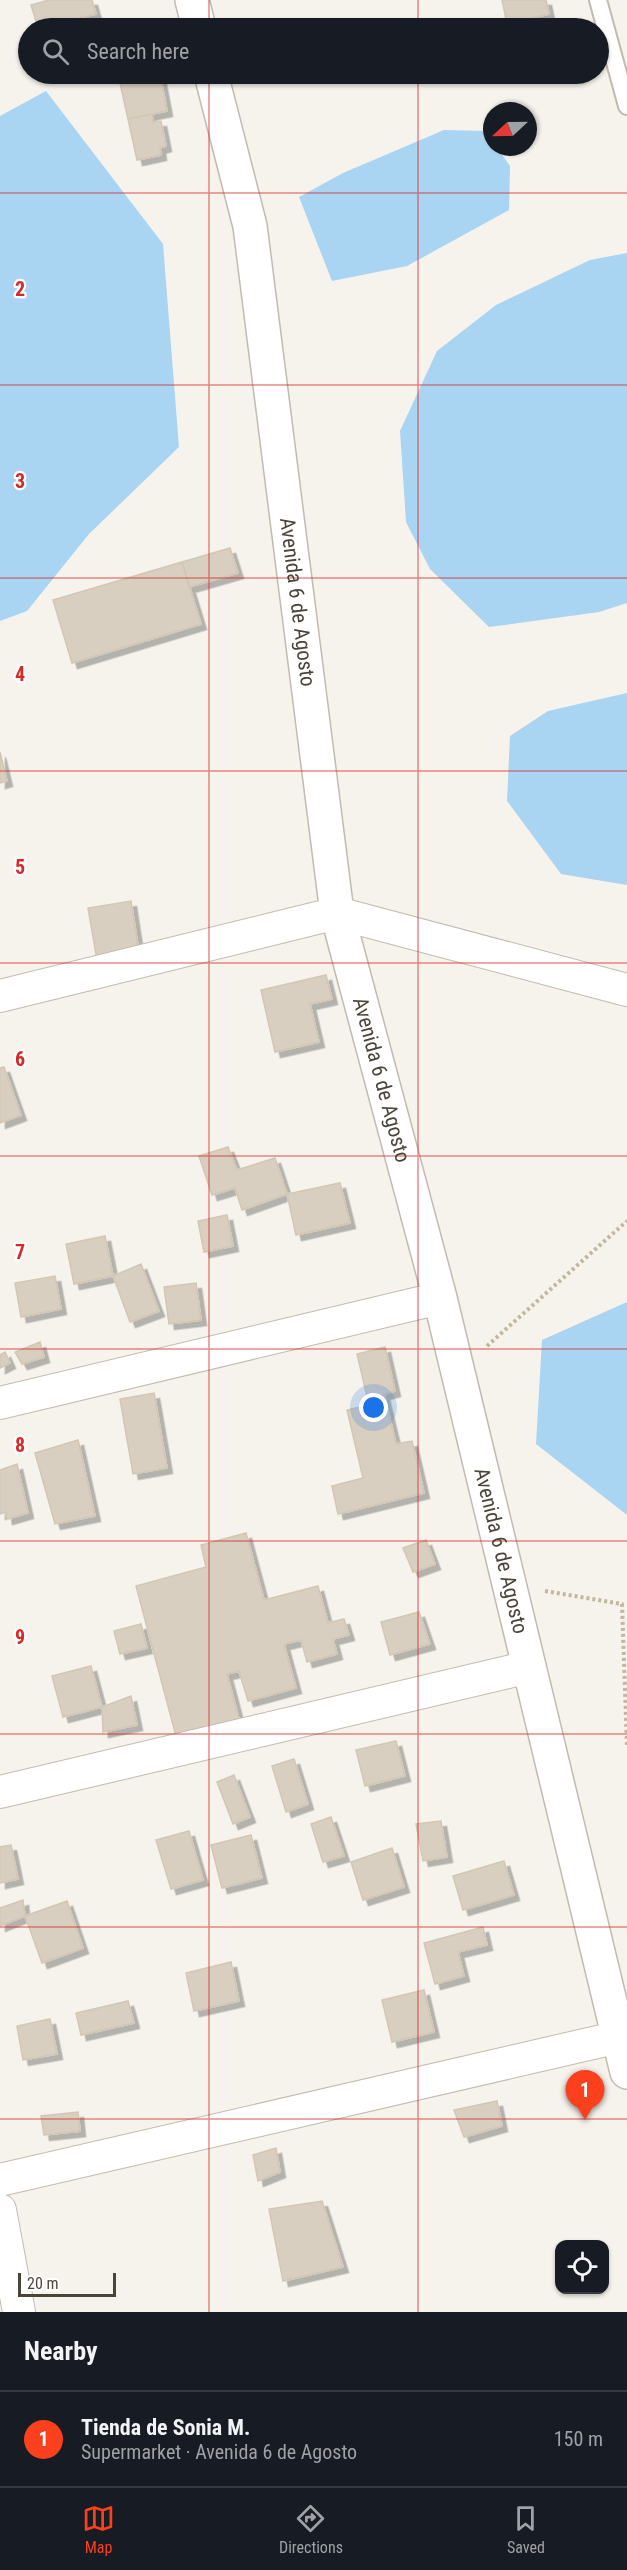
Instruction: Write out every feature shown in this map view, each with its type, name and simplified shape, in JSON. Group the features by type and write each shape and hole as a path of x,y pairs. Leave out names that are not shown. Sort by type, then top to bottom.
{"street":[{"path":"192,0 196,18"},
{"name":"Avenida 6 de Agosto","path":"214,84 250,226 337,913 440,1298 627,2072"},
{"path":"0,996 337,913 627,990"},
{"path":"0,1402 440,1298"},
{"path":"0,1792 529,1667"},
{"path":"0,2180 619,2037"},
{"path":"0,2210 19,2312"}],"lane":[{"path":"598,0 603,18"},
{"path":"609,40 627,106"}],"path":[{"path":"458,1372 584,1256 627,1221"},
{"path":"509,1585 622,1604 627,1747"}],"water":[{"path":"46,91 163,244 179,447 89,534 27,611 0,621 0,116"},
{"path":"444,130 483,131 483,156 503,156 510,166 509,210 407,266 332,281 299,197 343,173"},
{"path":"627,253 627,603 599,612 489,627 430,569 406,522 400,431 437,351 496,305 590,260"},
{"path":"627,693 627,885 561,874 507,801 510,736 548,711"},
{"path":"627,1302 627,1515 536,1444 542,1340"}],"building":[{"path":"49,0 92,0 96,14 79,18 35,18 31,5"},
{"path":"502,0 546,0 549,14 532,18 506,18"},
{"path":"120,84 162,84 167,111 128,119"},
{"path":"152,114 153,122 161,121 166,146 160,148 161,155 137,160 128,119"},
{"path":"230,548 238,573 189,587 182,562"},
{"path":"182,562 201,624 72,663 53,600"},
{"path":"0,752 7,781 0,783"},
{"path":"131,901 139,953 97,960 88,908"},
{"path":"326,975 332,999 310,1004 319,1042 275,1052 261,990"},
{"path":"4,1067 21,1115 0,1123 0,1068"},
{"path":"228,1147 237,1170 275,1158 287,1194 242,1210 235,1188 212,1195 199,1156"},
{"path":"340,1183 350,1223 296,1235 287,1194"},
{"path":"227,1215 233,1246 204,1252 198,1221"},
{"path":"105,1236 113,1276 74,1284 66,1244"},
{"path":"141,1264 159,1311 130,1322 113,1276"},
{"path":"55,1276 61,1309 21,1317 15,1283"},
{"path":"196,1283 201,1320 169,1324 164,1287"},
{"path":"40,1342 44,1357 22,1364 15,1352"},
{"path":"385,1347 395,1391 384,1394 396,1444 412,1441 424,1493 338,1514 332,1486 363,1478 347,1410 369,1405 357,1354"},
{"path":"5,1352 10,1363 0,1368 0,1355"},
{"path":"154,1393 167,1468 133,1474 120,1399"},
{"path":"78,1440 95,1516 55,1524 35,1453"},
{"path":"17,1464 28,1513 7,1519 6,1512 0,1514 0,1470"},
{"path":"246,1533 264,1600 318,1586 328,1623 344,1619 349,1635 333,1639 337,1654 307,1662 301,1640 284,1644 296,1688 248,1701 239,1671 227,1674 239,1719 176,1736 136,1586 206,1567 201,1545"},
{"path":"426,1540 435,1564 413,1572 403,1548"},
{"path":"419,1612 430,1644 390,1655 381,1622"},
{"path":"141,1624 147,1648 120,1654 114,1631"},
{"path":"91,1666 102,1707 63,1717 52,1676"},
{"path":"131,1696 137,1725 103,1732 102,1707"},
{"path":"396,1741 405,1776 365,1786 356,1750"},
{"path":"294,1759 308,1804 286,1812 272,1766"},
{"path":"234,1775 250,1817 233,1824 217,1782"},
{"path":"331,1817 344,1856 323,1862 311,1824"},
{"path":"441,1821 447,1857 423,1861 416,1824"},
{"path":"189,1831 203,1880 171,1889 156,1840"},
{"path":"251,1835 262,1878 222,1888 211,1845"},
{"path":"11,1845 18,1879 0,1883 0,1847"},
{"path":"392,1848 404,1887 363,1900 351,1862"},
{"path":"504,1861 514,1895 463,1910 453,1876"},
{"path":"23,1900 25,1916 0,1926 0,1908"},
{"path":"67,1901 83,1948 42,1963 25,1916"},
{"path":"483,1927 487,1945 458,1952 464,1976 435,1984 424,1943"},
{"path":"231,1962 239,2001 194,2011 186,1973"},
{"path":"424,1990 434,2032 392,2042 382,2000"},
{"path":"128,2001 134,2023 81,2035 76,2013"},
{"path":"50,2019 57,2054 23,2060 17,2026"},
{"path":"497,2101 502,2126 464,2137 454,2110"},
{"path":"78,2112 80,2131 44,2135 41,2116"},
{"path":"276,2148 280,2172 258,2181 253,2155"},
{"path":"322,2201 343,2267 283,2281 269,2209"}],"place":[{"name":"Tienda de Sonia M.","path":"585,2120"}]}
